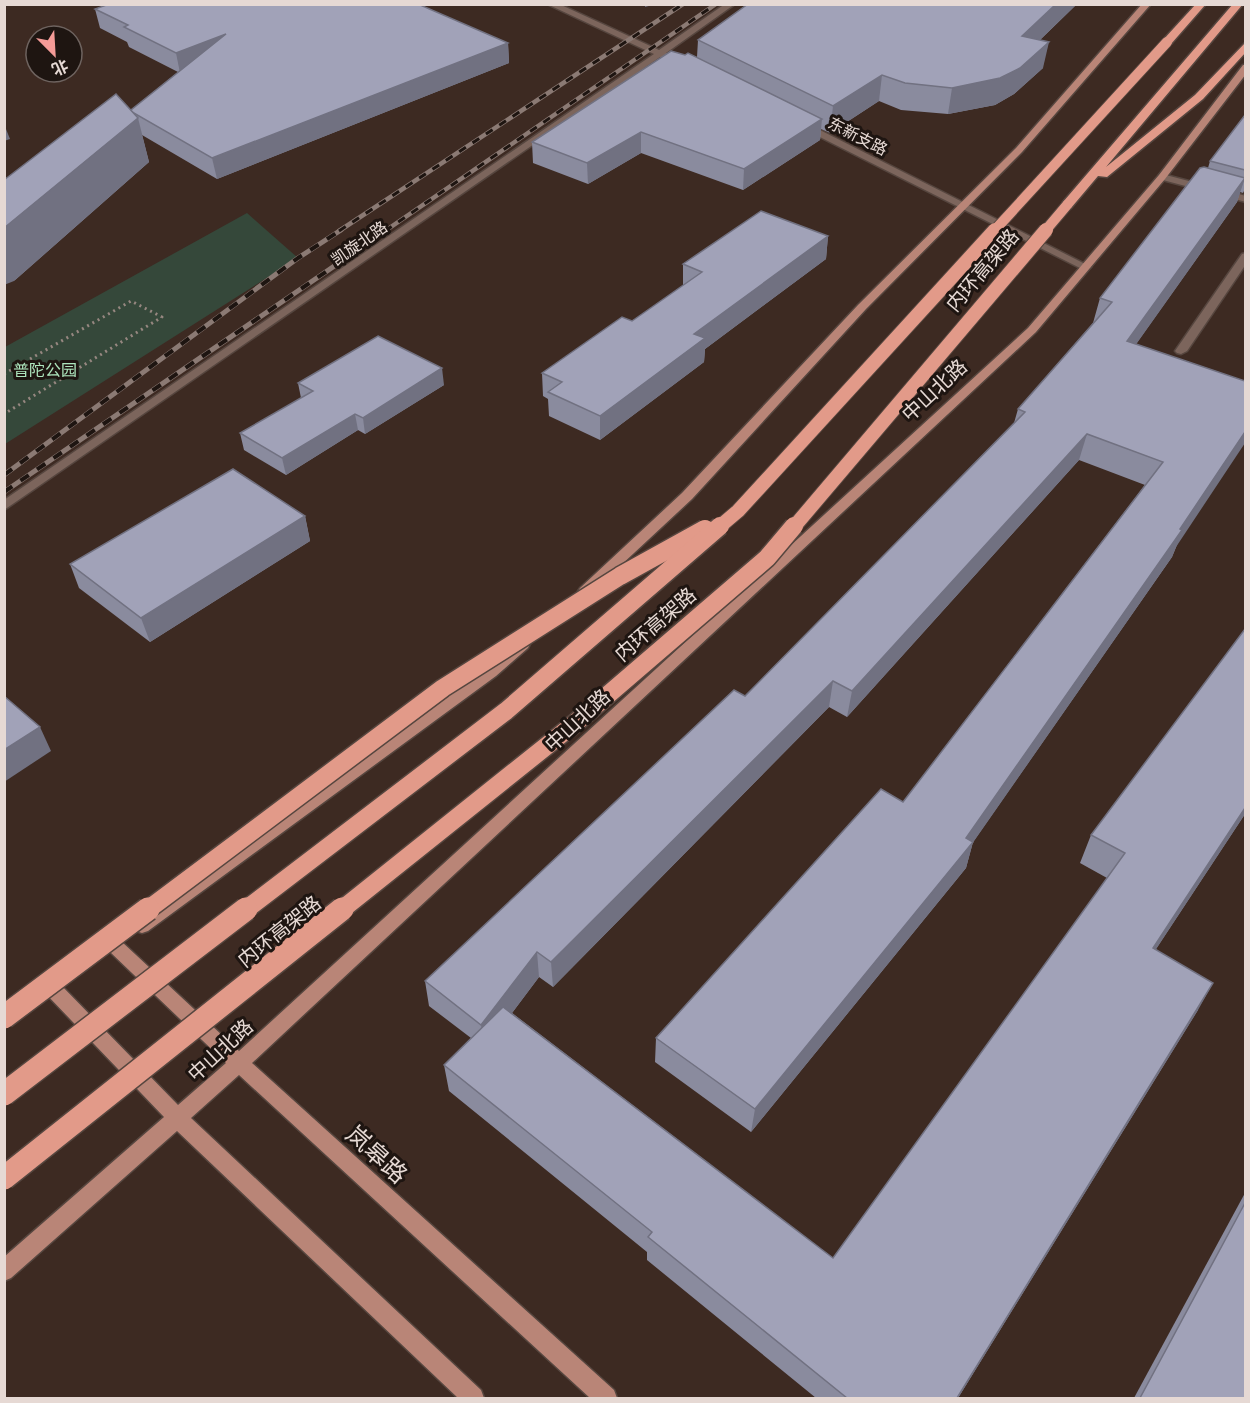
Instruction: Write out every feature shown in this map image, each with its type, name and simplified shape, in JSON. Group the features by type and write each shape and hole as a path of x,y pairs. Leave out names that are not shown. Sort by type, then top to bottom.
{"highway":[{"path":"1167,42 1188,4"},
{"name":"内环高架路","path":"4,1094 506,711 738,510 1202,4"},
{"name":"内环高架路","path":"4,1178 574,724 767,558 1239,4"},
{"path":"1067,205 1199,97 1245,45"},
{"path":"4,1017 443,688 620,576 738,510"}],"main road":[{"path":"4,1026 491,672 594,584 687,496 862,307 965,207 1019,150 1147,4"},
{"name":"中山北路","path":"4,1270 239,1064 1032,330 1162,177 1245,67"},
{"name":"岚皋路","path":"115,946 239,1064 606,1398"},
{"path":"53,989 178,1119 473,1398"}],"street":[{"path":"551,4 671,58"},
{"name":"凯旋北路","path":"4,506 731,4"},
{"name":"东新支路","path":"796,121 1086,267"},
{"path":"1162,177 1245,199"},
{"path":"1181,351 1245,256"}],"path":[{"path":"4,374 131,301 162,317 4,414"}],"green space":[{"name":"普陀公园","path":"247,213 298,258 5,444 5,347"}],"building":[{"path":"109,4 418,4 508,43 212,158 131,110 226,34 176,53 124,27 128,25 95,9"},
{"path":"748,4 1056,4 1022,36 1049,42 1020,68 1000,78 952,88 905,83 882,75 833,106 698,40"},
{"path":"671,51 685,55 688,53 822,119 744,169 641,132 587,163 532,142"},
{"path":"116,94 138,118 4,228 4,180"},
{"path":"1245,115 1245,170 1210,161"},
{"path":"1204,167 1245,178 1127,341 1245,381 1245,432 1180,529 1182,530 966,838 973,842 755,1109 656,1038 881,789 903,802 1163,462 1087,434 852,691 833,681 551,962 537,952 481,1025 425,981 734,690 745,696 1025,412 1018,409 1112,302 1100,298 1200,168"},
{"path":"761,211 828,236 694,334 705,338 600,416 548,392 562,382 542,373 622,317 632,321 702,272 683,264"},
{"path":"378,336 442,368 363,418 355,414 282,458 240,433 313,391 298,383"},
{"path":"233,469 305,516 141,618 70,564"},
{"path":"1245,629 1245,808 1153,948 1213,983 957,1398 847,1398 648,1237 652,1232 444,1065 503,1007 833,1258 1125,853 1091,835"},
{"path":"4,696 40,727 4,750"},
{"path":"1245,1203 1245,1398 1140,1398"}],"railway":[{"path":"339,231 683,4"},
{"path":"385,231 716,4"},
{"path":"4,475 298,258 341,230"},
{"path":"4,492 387,230"}]}
